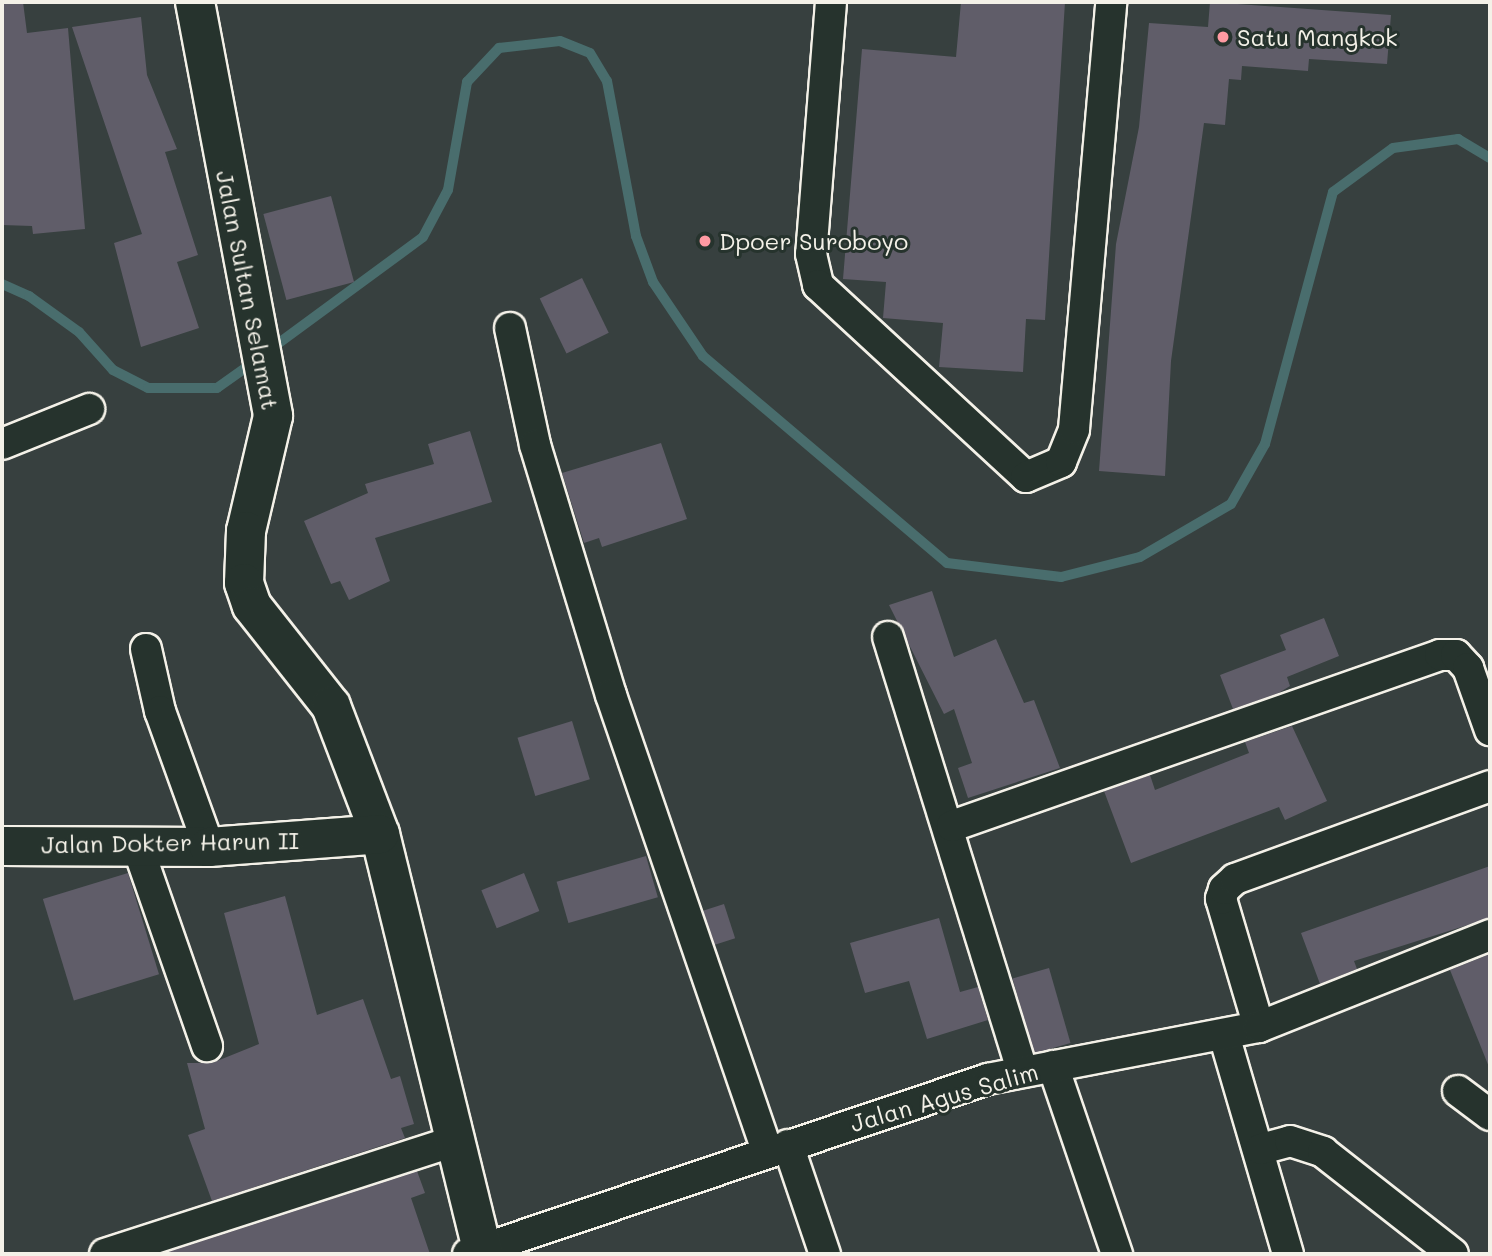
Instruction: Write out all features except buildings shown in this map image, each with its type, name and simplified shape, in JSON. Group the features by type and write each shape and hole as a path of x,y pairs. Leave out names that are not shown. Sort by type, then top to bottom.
{"street":[{"name":"Jalan Sultan Selamat","path":"195,2 249,310 273,416 246,531 244,583 252,606 331,706 380,834 454,1141 477,1253"},
{"path":"831,2 810,254 818,285 1026,477 1061,462 1074,429 1111,2"},
{"path":"510,328 535,445 611,695 777,1148 825,1254"},
{"path":"3,442 89,409"},
{"path":"888,637 951,825 1022,1071"},
{"path":"146,649 160,711 209,847"},
{"path":"951,825 1440,655 1456,655 1468,668 1490,730"},
{"path":"1259,1027 1222,899 1224,889 1235,879 1490,786"},
{"name":"Jalan Dokter Harun II","path":"2,846 209,847 380,834"},
{"path":"137,845 206,1046"},
{"name":"Jalan Agus Salim","path":"477,1253 777,1148 1022,1071 1259,1027 1490,935"},
{"path":"1224,1035 1261,1149 1288,1254"},
{"path":"1054,1066 1117,1254"},
{"path":"1458,1091 1490,1115"},
{"path":"105,1254 454,1141"},
{"path":"1261,1149 1290,1141 1324,1152 1453,1254"}],"waterway":[{"path":"268,351 423,237 448,190 467,82 499,48 560,41 590,53 607,81 636,236 653,282 703,356 947,563 1061,577 1140,557 1231,504 1265,444 1333,192 1393,148 1458,139 1490,158"},
{"path":"2,284 29,296 79,332 113,370 148,388 217,388 255,361"}],"place":[{"name":"Satu Mangkok","path":"1223,37"},
{"name":"Dpoer Suroboyo","path":"705,241"}]}
